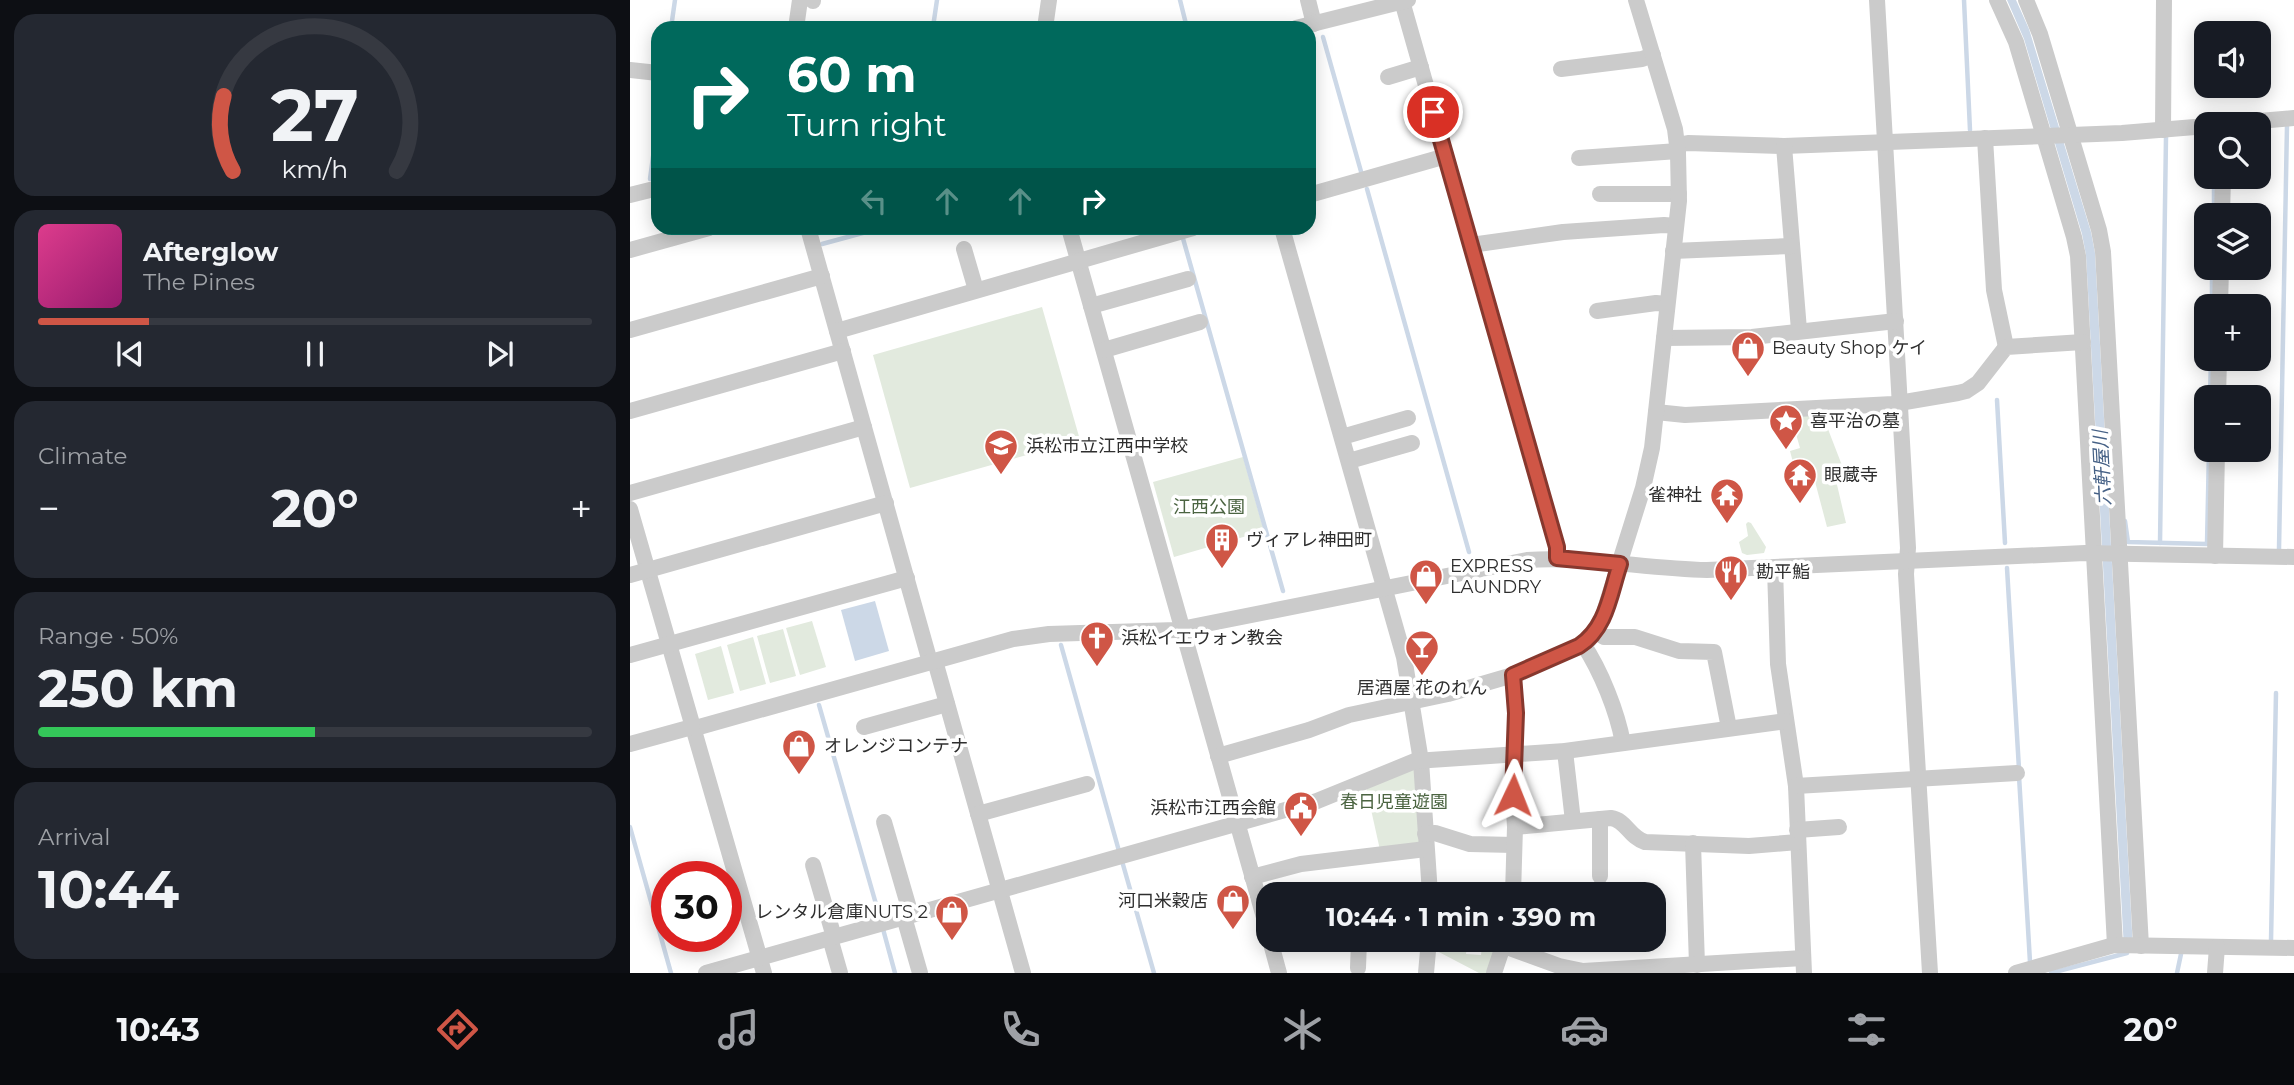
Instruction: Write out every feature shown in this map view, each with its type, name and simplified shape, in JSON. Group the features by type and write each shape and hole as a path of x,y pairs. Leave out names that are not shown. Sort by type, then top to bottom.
{"street":[{"path":"797,21 800,0"},
{"path":"807,0 814,0"},
{"path":"1046,21 1049,0"},
{"path":"1308,0 1313,21"},
{"path":"1218,755 1310,730 1349,715 1513,675 1583,644 1596,632 1620,564 1646,475 1656,412 1679,194 1677,148 1669,106 1636,0"},
{"path":"1877,0 1930,973"},
{"path":"1997,0 2016,42 2077,246 2117,945"},
{"path":"2025,0 2040,34 2103,252 2139,945"},
{"path":"2163,130 2164,0"},
{"path":"1316,23 1405,1 1421,67 1557,547 1557,558"},
{"path":"1561,69 1642,59 1653,55"},
{"path":"1388,76 1421,67"},
{"path":"630,69 651,72"},
{"path":"2271,120 2294,118"},
{"path":"1579,159 1677,148 1688,144 1784,146 2194,127"},
{"path":"1985,138 1994,290 2006,347"},
{"path":"1784,146 1798,330"},
{"path":"1316,193 1446,156"},
{"path":"630,195 651,190"},
{"path":"1600,194 1679,194"},
{"path":"1471,245 1563,232 1676,226"},
{"path":"630,250 684,235"},
{"path":"810,235 862,428 947,704 1023,973"},
{"path":"1071,235 1256,891"},
{"path":"837,331 1168,235"},
{"path":"1284,235 1404,657 1422,761 1429,882"},
{"path":"1673,250 1685,252 1791,246"},
{"path":"964,248 976,290"},
{"path":"630,330 822,276"},
{"path":"1091,306 1188,279"},
{"path":"1597,311 1667,304"},
{"path":"1664,338 1752,337 1895,321"},
{"path":"1104,350 1200,322"},
{"path":"1656,412 1685,415 1900,403 1966,391 1978,383 2006,347 2083,342"},
{"path":"630,411 840,351"},
{"path":"1342,437 1408,418"},
{"path":"630,493 862,428"},
{"path":"1349,461 1412,443"},
{"path":"2215,556 2217,462"},
{"path":"630,575 884,504"},
{"path":"630,509 762,965"},
{"path":"630,744 1013,639 1037,635 1182,629 1511,562 1557,558 1684,570 2096,554 2294,557"},
{"path":"1526,952 1559,966 1583,971 1697,965 1803,966 1796,786 1778,664 1774,568"},
{"path":"630,655 907,578"},
{"path":"1596,632 1604,637 1635,637 1679,651 1714,652 1729,729"},
{"path":"1583,644 1591,656 1619,724 1623,743"},
{"path":"1513,675 1516,713 1513,882"},
{"path":"864,727 947,704"},
{"path":"706,973 762,965 832,937 1317,801 1415,761 1565,751 1786,721"},
{"path":"1565,751 1573,821"},
{"path":"1796,786 2017,773"},
{"path":"978,814 1087,784"},
{"path":"1515,827 1600,819 1619,820 1640,841 1749,846 1839,827"},
{"path":"1600,819 1600,876"},
{"path":"884,822 920,973"},
{"path":"1252,877 1301,864 1426,841 1435,833 1471,844 1514,845"},
{"path":"1693,844 1697,965"},
{"path":"813,865 840,973"},
{"path":"2016,973 2061,967 2117,945 2294,948"},
{"path":"2215,973 2217,947"},
{"path":"1273,952 1279,973"},
{"path":"1358,968 1359,952"},
{"path":"1426,973 1428,952"},
{"path":"1494,973 1502,952"}],"green space":[{"path":"1042,307 1080,440 910,488 873,355"},
{"path":"1821,411 1843,468 1834,472 1846,523 1827,527 1813,474 1797,478 1790,451 1800,448 1790,413"},
{"name":"江西公園","path":"1243,457 1264,531 1174,557 1153,482"},
{"path":"1748,522 1766,547 1764,553 1742,553 1739,542 1748,536"},
{"path":"812,621 826,667 800,675 786,628"},
{"path":"783,629 796,676 770,683 757,636"},
{"path":"753,637 766,684 740,691 727,645"},
{"path":"721,646 734,693 708,700 695,654"},
{"name":"春日児童遊園","path":"1413,768 1417,770 1420,842 1380,850 1366,787"},
{"path":"1439,952 1481,955 1481,952 1496,952 1488,973 1479,973"}],"water":[{"name":"六軒屋川","path":"2007,0 2016,0 2029,29 2095,253 2133,949 2124,949 2086,255 2024,39"},
{"path":"875,601 889,651 855,661 841,610"}],"waterway":[{"path":"672,21 675,0"},
{"path":"934,21 937,0"},
{"path":"1180,0 1185,21"},
{"path":"1964,0 1970,130"},
{"path":"1323,37 1362,175"},
{"path":"2279,549 2287,126"},
{"path":"2160,543 2166,137"},
{"path":"650,179 651,172"},
{"path":"1367,189 1469,552"},
{"path":"2214,189 2214,203"},
{"path":"822,244 855,235"},
{"path":"1182,235 1283,591"},
{"path":"2212,280 2212,294"},
{"path":"2210,385 2211,371"},
{"path":"1997,400 2005,543"},
{"path":"2125,521 2128,542 2207,544 2209,462"},
{"path":"2007,568 2019,769"},
{"path":"1061,645 1119,851"},
{"path":"2271,941 2276,693"},
{"path":"819,705 880,918"},
{"path":"2019,776 2030,962"},
{"path":"630,827 671,973"},
{"path":"1122,861 1154,973"},
{"path":"883,929 895,973"},
{"path":"2051,973 2127,953"},
{"path":"2177,973 2181,954"}],"place":[{"name":"Beauty Shop ケイ","path":"1748,378"},
{"name":"喜平治の墓","path":"1786,451"},
{"name":"浜松市立江西中学校","path":"1001,476"},
{"name":"眼蔵寺","path":"1800,505"},
{"name":"雀神社","path":"1727,525"},
{"name":"ヴィアレ神田町","path":"1222,570"},
{"name":"勘平鮨","path":"1731,602"},
{"name":"EXPRESS LAUNDRY","path":"1426,606"},
{"name":"浜松イエウォン教会","path":"1097,668"},
{"name":"居酒屋 花のれん","path":"1422,677"},
{"name":"オレンジコンテナ","path":"799,776"},
{"name":"浜松市江西会館","path":"1301,838"},
{"name":"河口米穀店","path":"1233,931"},
{"name":"レンタル倉庫NUTS 2","path":"952,942"}],"route":[{"path":"1433,112 1557,547 1557,558 1620,564 1601,622 1589,640 1513,675 1516,713 1513,795"}]}
